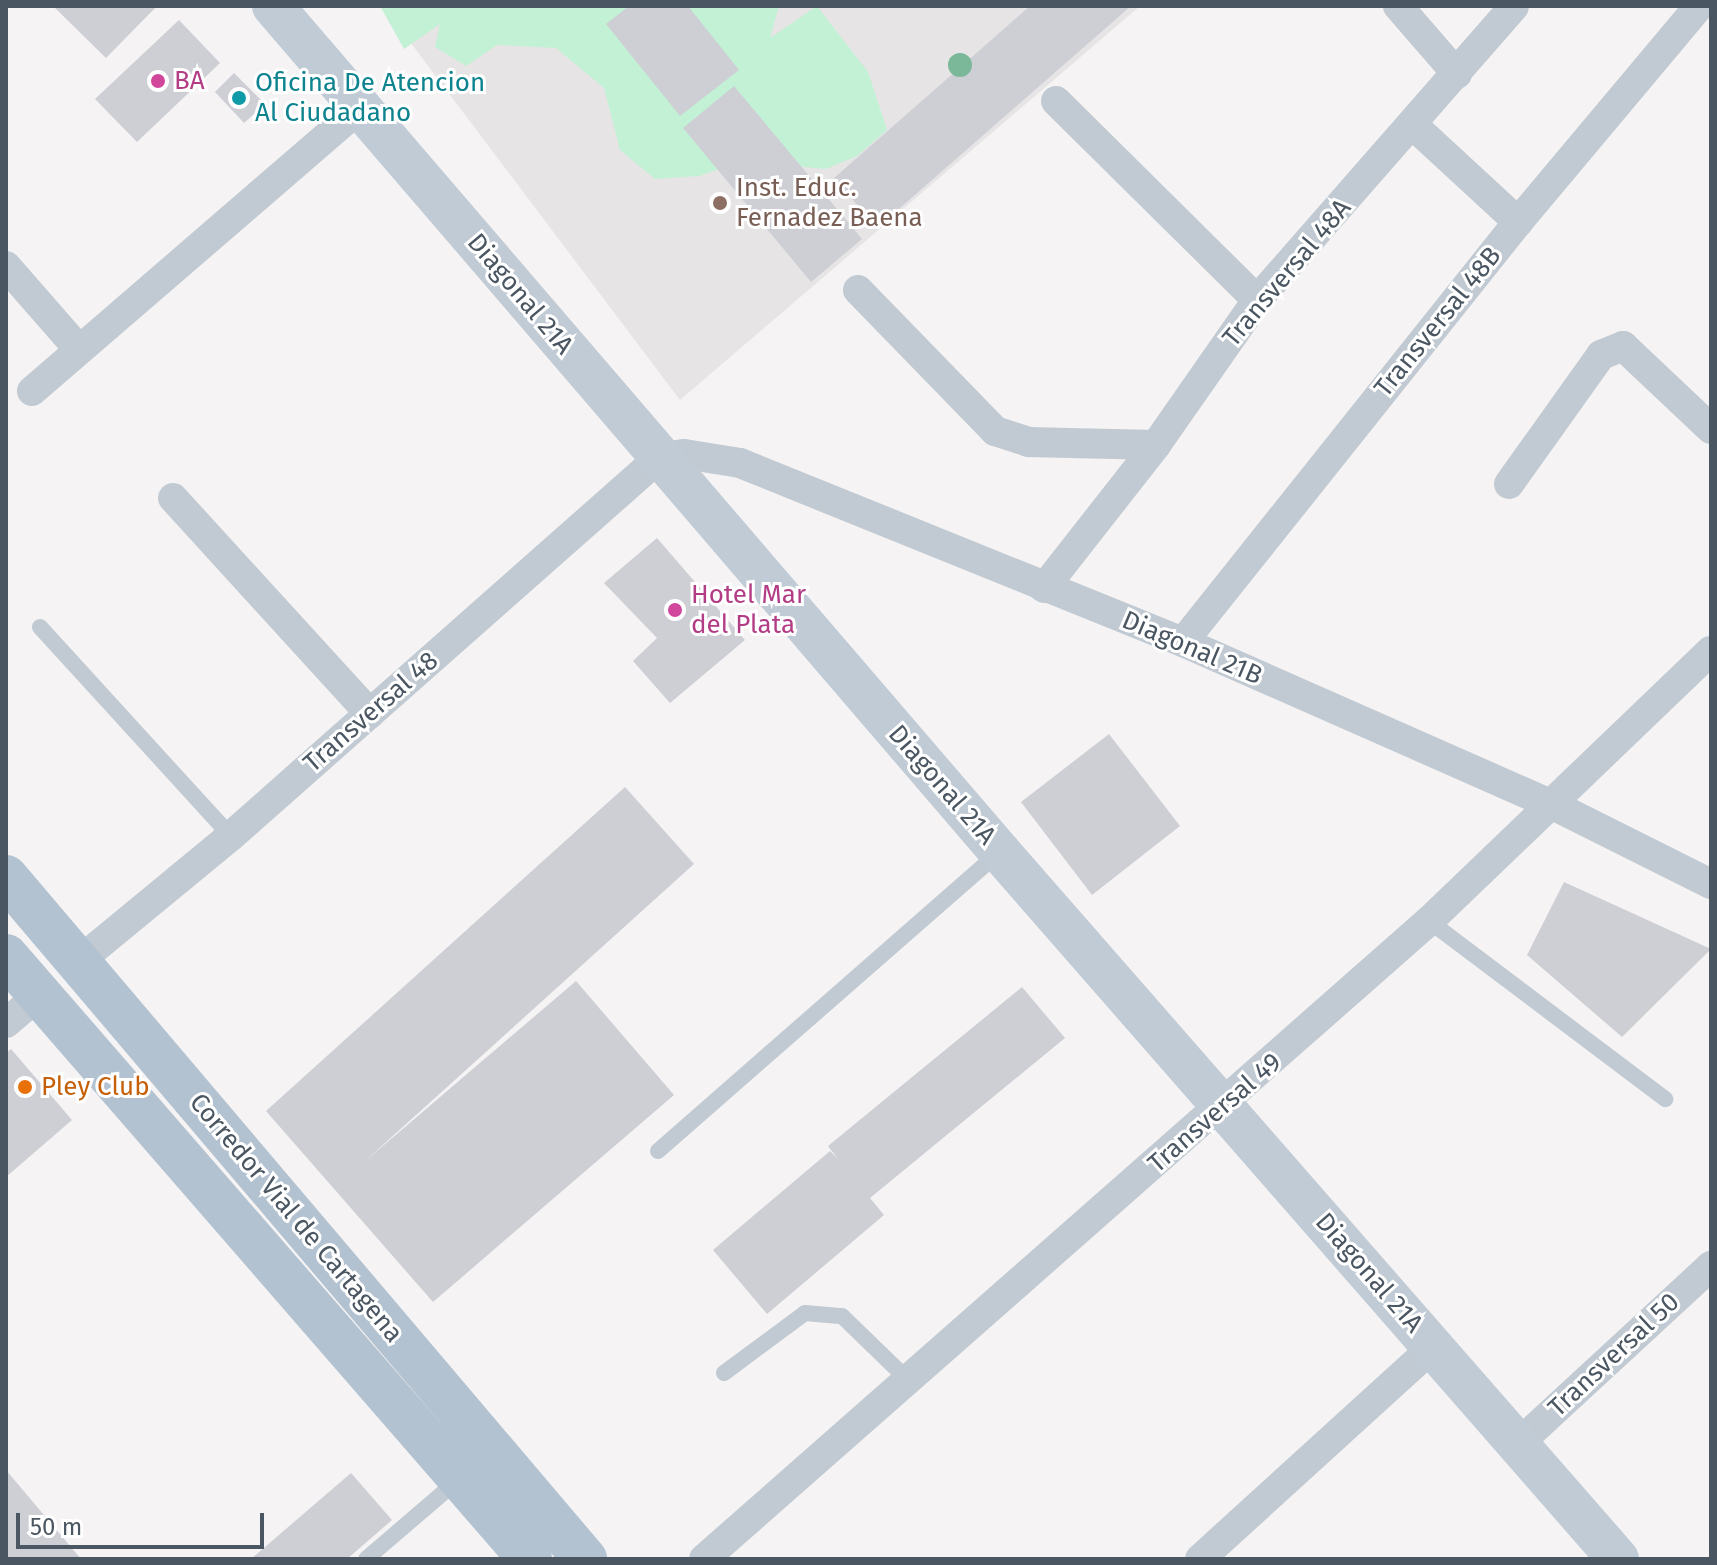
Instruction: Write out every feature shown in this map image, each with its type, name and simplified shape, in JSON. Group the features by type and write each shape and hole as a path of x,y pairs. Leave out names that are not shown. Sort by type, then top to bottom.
{"main road":[{"name":"Corredor Vial de Cartagena","path":"6,877 585,1559"},
{"name":"Corredor Vial de Cartagena","path":"6,956 462,1477 530,1559"}],"street":[{"name":"Diagonal 21A","path":"273,6 1000,852 1618,1559"},
{"path":"1398,6 1457,74"},
{"name":"Transversal 48A","path":"1044,588 1156,445 1257,300 1414,126 1514,6"},
{"name":"Transversal 48B","path":"1183,642 1518,222 1699,6"},
{"path":"1056,101 1257,300"},
{"path":"32,391 77,347 361,107"},
{"path":"1414,126 1518,222"},
{"path":"6,266 77,347"},
{"path":"858,290 995,431 1028,442 1156,445"},
{"path":"1509,484 1601,355 1623,346 1711,429"},
{"name":"Diagonal 21B","path":"660,457 716,455 740,463 1183,642 1551,804 1711,884"},
{"name":"Transversal 48","path":"78,962 231,836 660,457"},
{"path":"173,498 370,714"},
{"name":"Transversal 49","path":"704,1559 1223,1107 1429,921 1711,651"},
{"path":"6,1023 39,995"},
{"name":"Transversal 50","path":"1518,1444 1711,1266"},
{"path":"1200,1559 1433,1347"}],"lane":[{"path":"40,627 231,836"},
{"path":"658,1151 1000,852"},
{"path":"1429,921 1665,1099"},
{"path":"724,1373 805,1313 842,1316 908,1380"},
{"path":"366,1559 462,1477"}],"shaded area":[{"name":"Inst. Educ. Fernadez Baena","path":"383,6 1140,6 680,400"}],"green space":[{"path":"380,6 779,6 770,38 817,6 868,72 887,130 857,156 826,169 742,161 699,176 655,179 620,150 604,88 556,48 497,45 466,66 435,47 440,24 404,49"}],"building":[{"path":"53,6 157,6 106,58"},
{"path":"629,6 688,6 739,70 680,116 606,24"},
{"path":"1030,6 1131,6 877,228 834,178"},
{"name":"BA","path":"179,20 220,63 137,142 95,99"},
{"name":"Oficina De Atencion Al Ciudadano","path":"234,73 265,104 244,123 215,92"},
{"path":"734,86 862,239 811,282 683,128"},
{"name":"Hotel Mar del Plata","path":"657,538 745,640 670,703 633,661 657,638 604,583"},
{"path":"1109,734 1180,826 1092,895 1021,802"},
{"path":"625,787 694,864 364,1162 576,981 674,1095 433,1302 266,1111"},
{"path":"1564,882 1711,949 1622,1037 1527,955"},
{"path":"1022,987 1065,1038 870,1198 884,1215 767,1314 713,1250 830,1151 838,1159 828,1146"},
{"name":"Pley Club","path":"11,1049 72,1120 6,1177 6,1053"},
{"path":"6,1470 81,1559 6,1559"},
{"path":"351,1473 392,1520 347,1559 251,1559"}],"place":[{"name":"BA","path":"158,81"},
{"name":"Oficina De Atencion Al Ciudadano","path":"239,98"},
{"name":"Inst. Educ. Fernadez Baena","path":"720,203"},
{"name":"Hotel Mar del Plata","path":"675,610"},
{"name":"Pley Club","path":"25,1087"}]}
